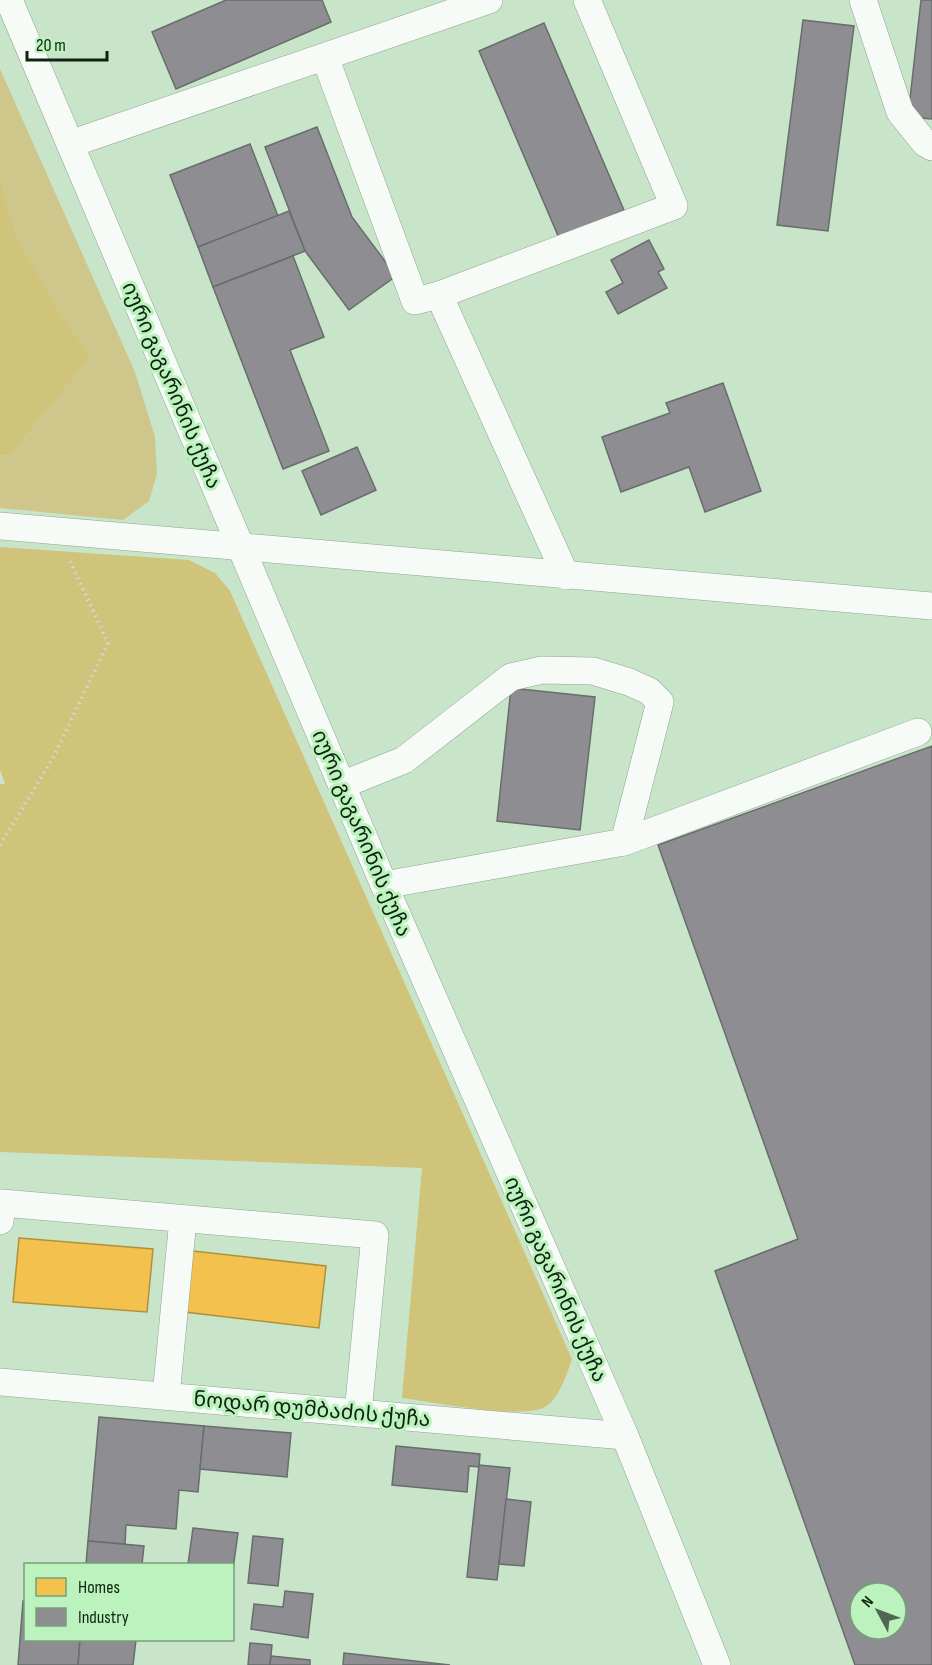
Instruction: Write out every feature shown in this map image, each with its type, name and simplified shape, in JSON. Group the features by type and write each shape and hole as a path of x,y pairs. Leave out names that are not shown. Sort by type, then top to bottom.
{"street":[{"name":"იური გაგარინის ქუჩა","path":"9,0 384,885 625,1436 717,1665"},
{"path":"70,144 489,0"},
{"path":"325,57 416,301 439,295 674,206 586,0"},
{"path":"863,0 900,112 925,143 932,147"},
{"path":"439,295 566,576"},
{"path":"0,526 932,606"},
{"path":"342,785 405,760 511,677 542,670 592,671 649,691 660,702 624,842"},
{"path":"384,885 624,842 918,732"},
{"path":"0,1221 2,1203 375,1235 358,1413"},
{"path":"166,1396 183,1219"},
{"name":"ნოდარ დუმბაძის ქუჩა","path":"0,1382 625,1436"}],"path":[{"path":"0,845 53,758 108,643 56,531"}],"shaded area":[{"path":"0,69 135,372 155,437 157,474 149,501 123,520 0,508 0,456 10,455 91,357 64,319 16,235 0,177"},
{"path":"0,177 16,235 64,319 91,357 10,455 0,456"},
{"path":"0,547 189,560 215,573 230,591 572,1359 558,1392 545,1407 533,1411 497,1411 402,1398 422,1168 0,1152 0,784 5,784 0,770"}],"building: Homes":[{"path":"19,1238 153,1249 147,1312 13,1302"},
{"path":"193,1251 326,1266 319,1328 185,1312"}],"building: Industry":[{"path":"226,0 322,0 331,22 176,89 152,32"},
{"path":"921,0 932,0 932,119 908,117"},
{"path":"803,20 854,26 828,231 777,225"},
{"path":"544,23 624,210 559,238 479,51"},
{"path":"317,127 352,217 396,276 349,310 305,251 265,147"},
{"path":"250,144 278,216 198,247 170,175"},
{"path":"289,211 305,251 213,287 198,247"},
{"path":"649,240 664,269 658,272 667,288 618,314 606,292 623,283 611,260"},
{"path":"293,256 324,337 290,350 329,451 283,469 213,287"},
{"path":"723,383 761,491 705,512 689,467 621,492 602,437 670,413 666,403"},
{"path":"357,447 376,490 321,515 302,471"},
{"path":"511,688 595,697 580,830 497,821"},
{"path":"932,746 932,1665 855,1665 715,1271 798,1239 658,845"},
{"path":"99,1417 204,1426 198,1492 179,1490 176,1529 126,1525 125,1544 88,1541"},
{"path":"204,1426 291,1433 287,1477 200,1469"},
{"path":"396,1446 480,1454 479,1467 469,1466 467,1492 392,1485"},
{"path":"479,1465 510,1468 497,1580 467,1577"},
{"path":"506,1499 531,1502 524,1566 499,1564"},
{"path":"193,1528 238,1533 234,1563 188,1563"},
{"path":"253,1536 283,1539 278,1586 248,1583"},
{"path":"88,1541 144,1546 142,1563 86,1563"},
{"path":"285,1591 313,1594 308,1638 251,1629 254,1604 283,1607"},
{"path":"23,1601 24,1641 80,1641 78,1665 18,1665"},
{"path":"80,1641 136,1641 133,1665 78,1665"},
{"path":"250,1643 272,1645 270,1665 248,1665"},
{"path":"344,1653 450,1665 343,1665"},
{"path":"271,1656 310,1660 310,1665 270,1665"}]}
